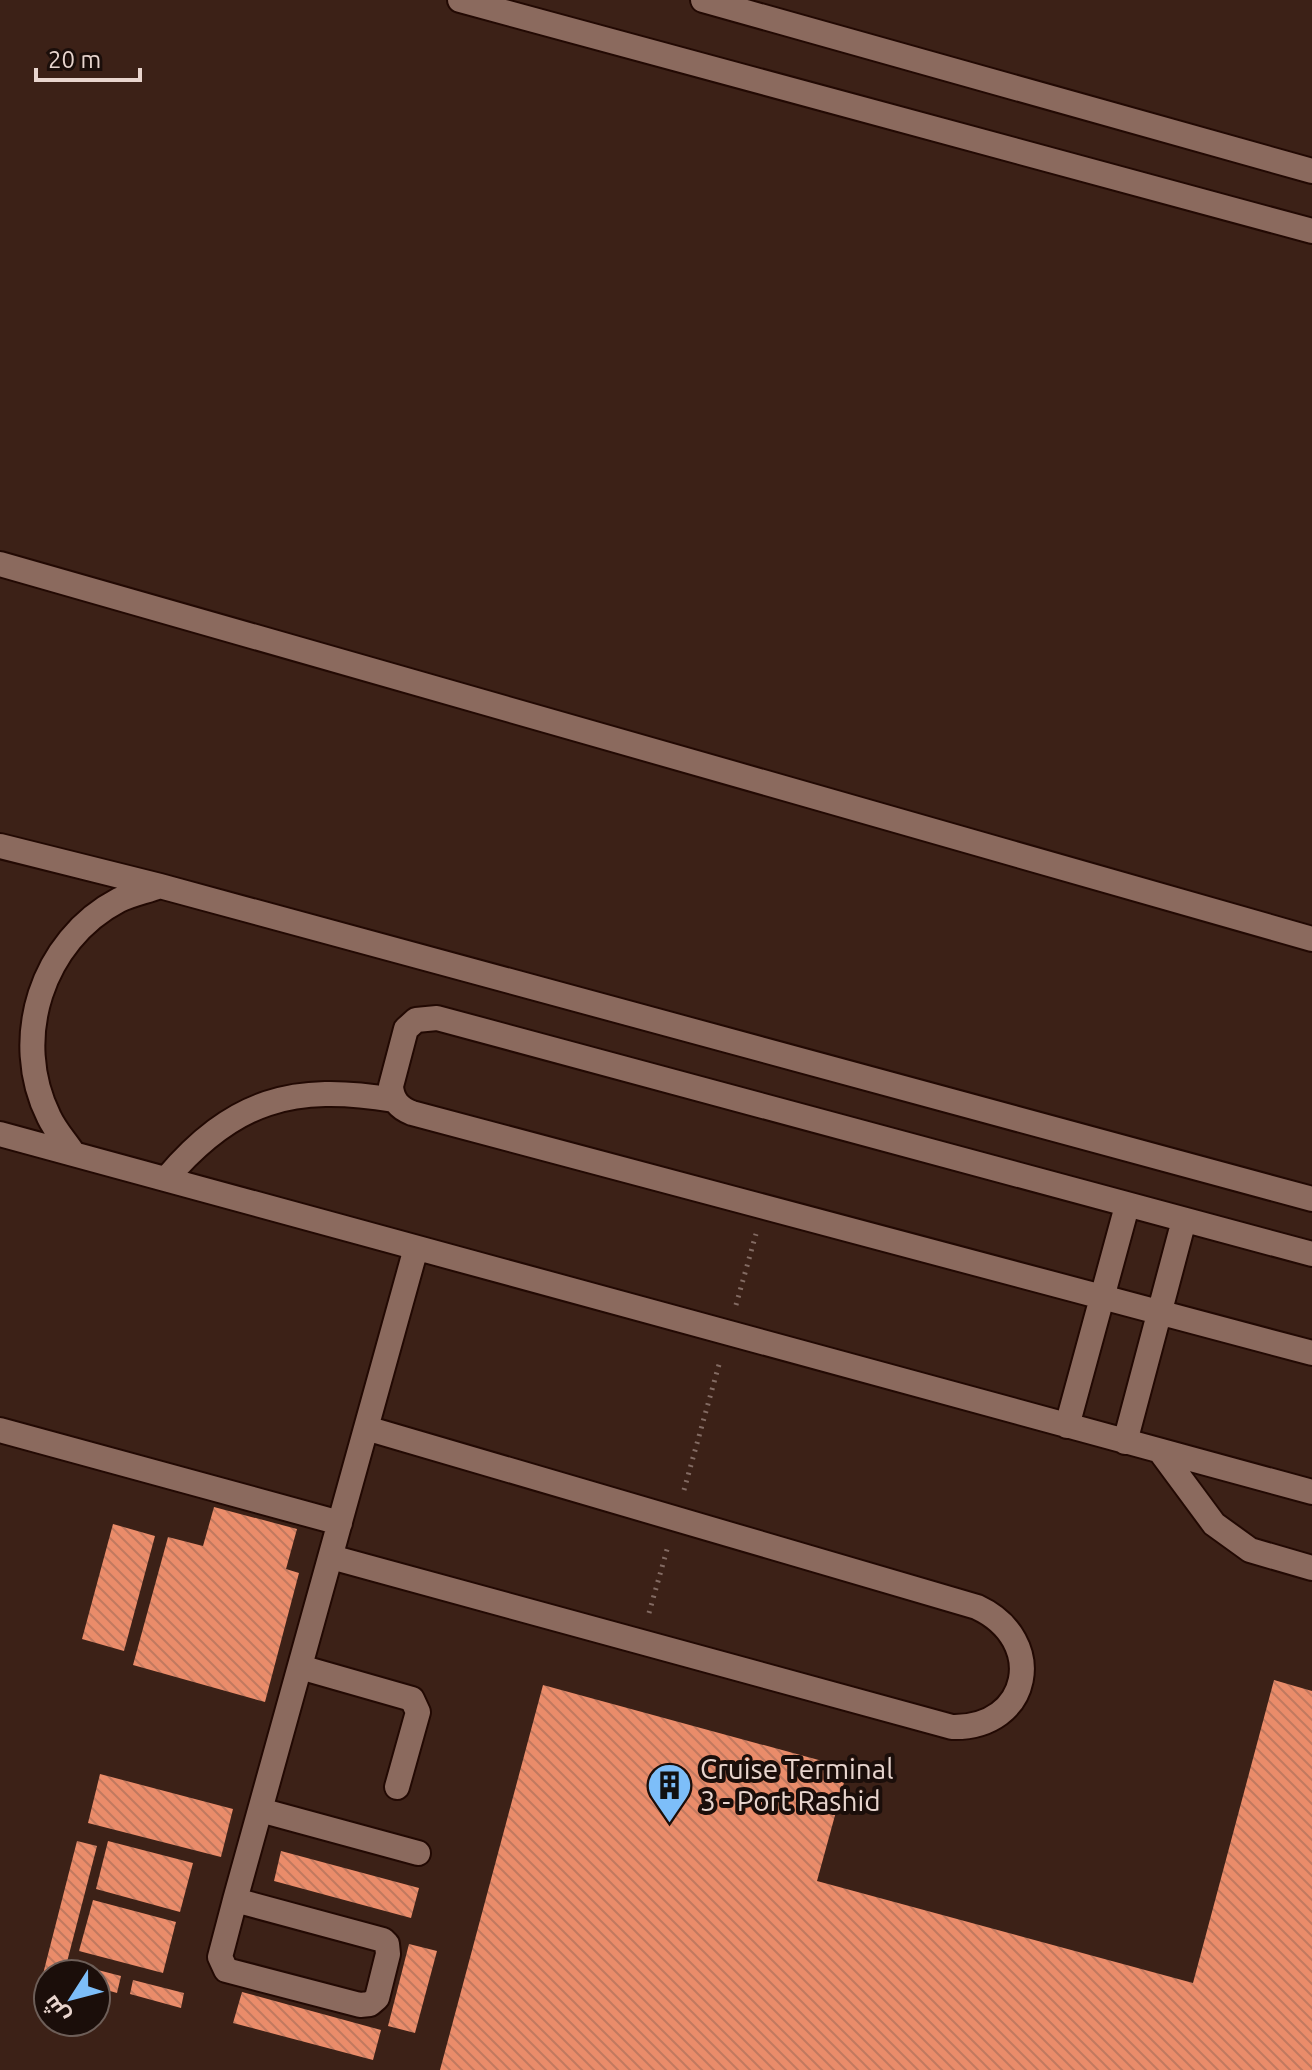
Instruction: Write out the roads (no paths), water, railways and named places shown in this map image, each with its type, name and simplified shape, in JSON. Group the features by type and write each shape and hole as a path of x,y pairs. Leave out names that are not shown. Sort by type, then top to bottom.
{"street":[{"path":"460,0 1312,231"},
{"path":"703,0 1312,171"},
{"path":"0,564 1312,939"},
{"path":"0,846 160,886 1312,1199"},
{"path":"73,1153 49,1118 35,1078 31,1036 39,994 57,956 85,924 120,900 160,886"},
{"path":"1312,1254 430,1017 416,1020 406,1029 391,1086 394,1100 412,1113 1312,1353"},
{"path":"166,1179 189,1152 216,1129 247,1111 281,1099 316,1093 352,1093 394,1100"},
{"path":"0,1134 1312,1492"},
{"path":"1067,1426 1127,1206"},
{"path":"1125,1442 1184,1220"},
{"path":"235,1900 383,1940 388,1954 377,1998 365,2006 226,1970 220,1957 235,1900 416,1248"},
{"path":"331,1557 952,1727 971,1728 1003,1712 1021,1680 1022,1661 1008,1627 994,1615 977,1607 366,1428"},
{"path":"0,1430 340,1523"},
{"path":"1160,1451 1214,1524 1250,1550 1312,1568"},
{"path":"300,1667 412,1699 418,1712 397,1787"},
{"path":"260,1810 418,1853"}],"place":[{"name":"Cruise Terminal 3 - Port Rashid","path":"669,1824"}]}
